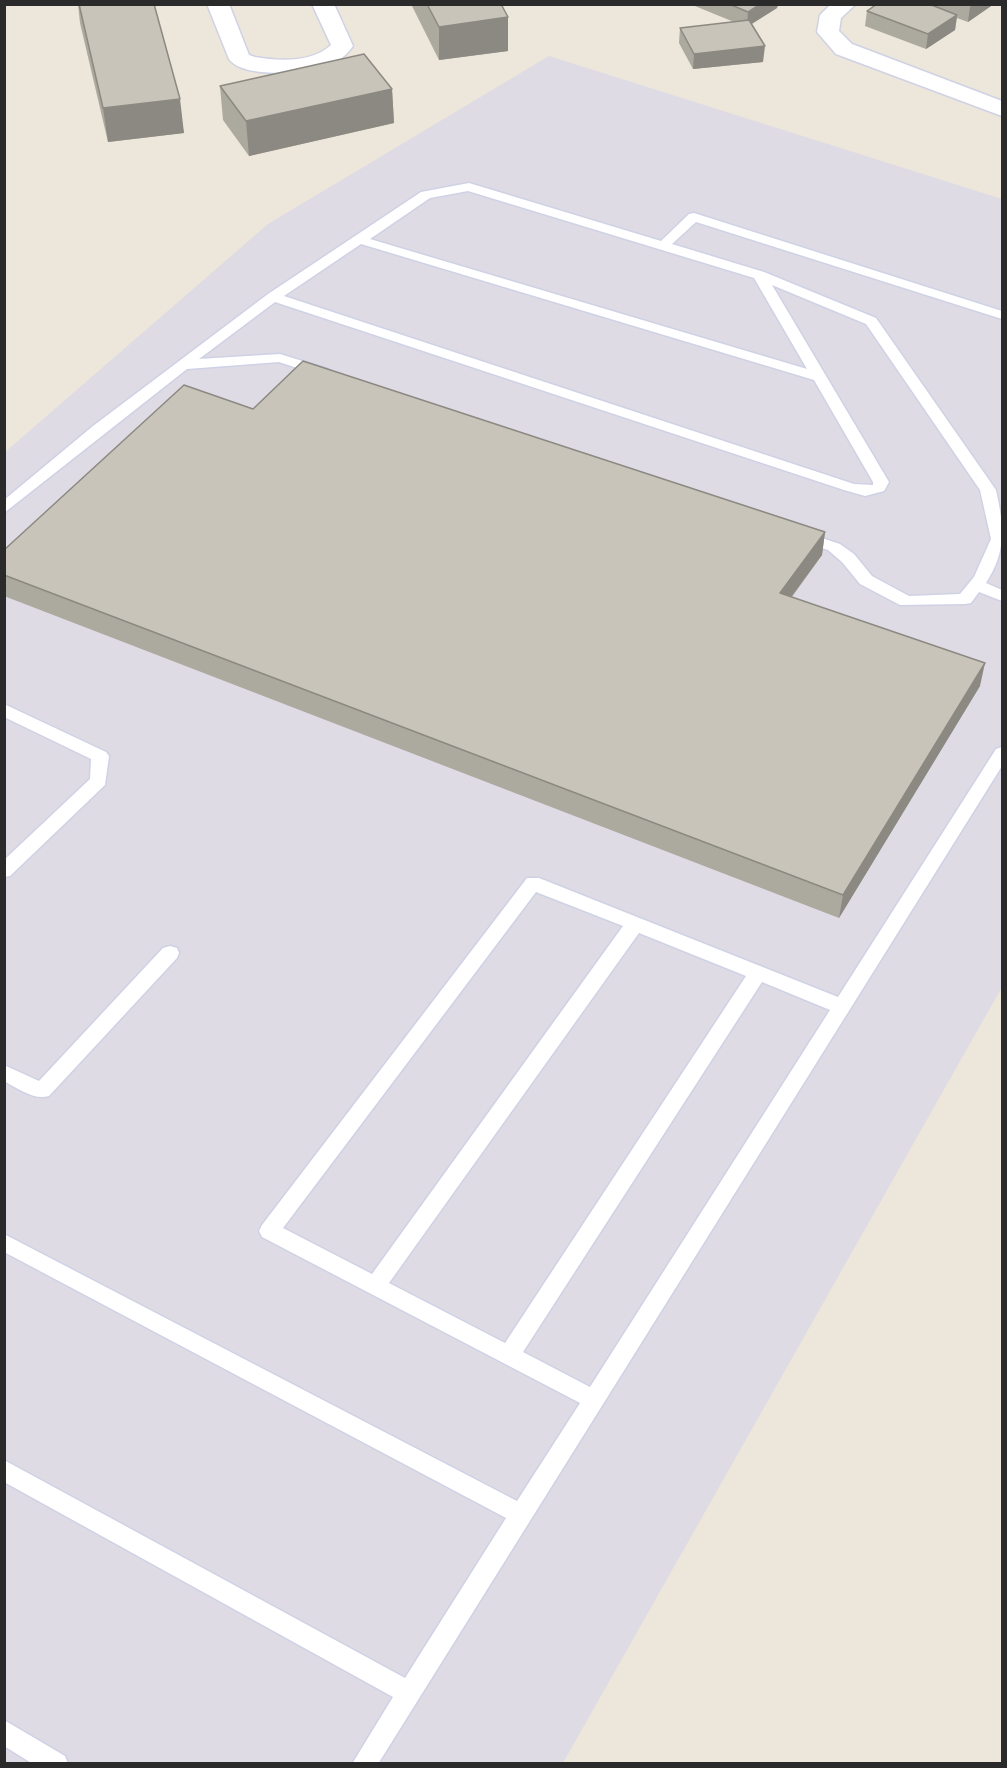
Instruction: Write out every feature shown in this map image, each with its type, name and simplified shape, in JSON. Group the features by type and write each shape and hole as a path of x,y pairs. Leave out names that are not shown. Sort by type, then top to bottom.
{"street":[{"path":"218,4 240,59 254,65 275,66 318,61 336,55 342,46 323,4"},
{"path":"846,4 831,15 828,32 844,49 1002,109"}],"lane":[{"path":"4,508 180,365 273,297 426,195 469,187 759,275 871,321 988,490 999,539 976,585 965,599 906,601 866,580 848,558 834,547 789,532"},
{"path":"664,245 694,217 1002,315"},
{"path":"360,240 819,377"},
{"path":"273,297 849,487 865,491 879,488 881,482 759,275"},
{"path":"180,365 280,357 337,377"},
{"path":"976,585 1002,596"},
{"path":"4,710 100,756 99,782 4,871"},
{"path":"364,1764 1002,753"},
{"path":"595,1400 269,1231 533,883 843,1007"},
{"path":"375,1286 635,924"},
{"path":"4,1072 42,1091 170,953"},
{"path":"509,1355 758,973"},
{"path":"4,1242 522,1515"},
{"path":"4,1470 409,1693"},
{"path":"4,1732 56,1764"}],"shaded area":[{"path":"549,56 1002,199 1002,987 563,1763 5,1763 4,453 268,224"}],"building":[{"path":"79,4 154,4 180,99 103,108"},
{"path":"427,4 501,4 508,17 439,27"},
{"path":"729,4 760,4 748,12"},
{"path":"877,4 929,4 957,15 928,34 867,11"},
{"path":"749,20 765,46 694,54 680,28"},
{"path":"364,54 392,89 246,121 220,86"},
{"path":"303,361 825,532 780,593 985,663 843,895 4,575 4,550 184,385 253,409"}]}
